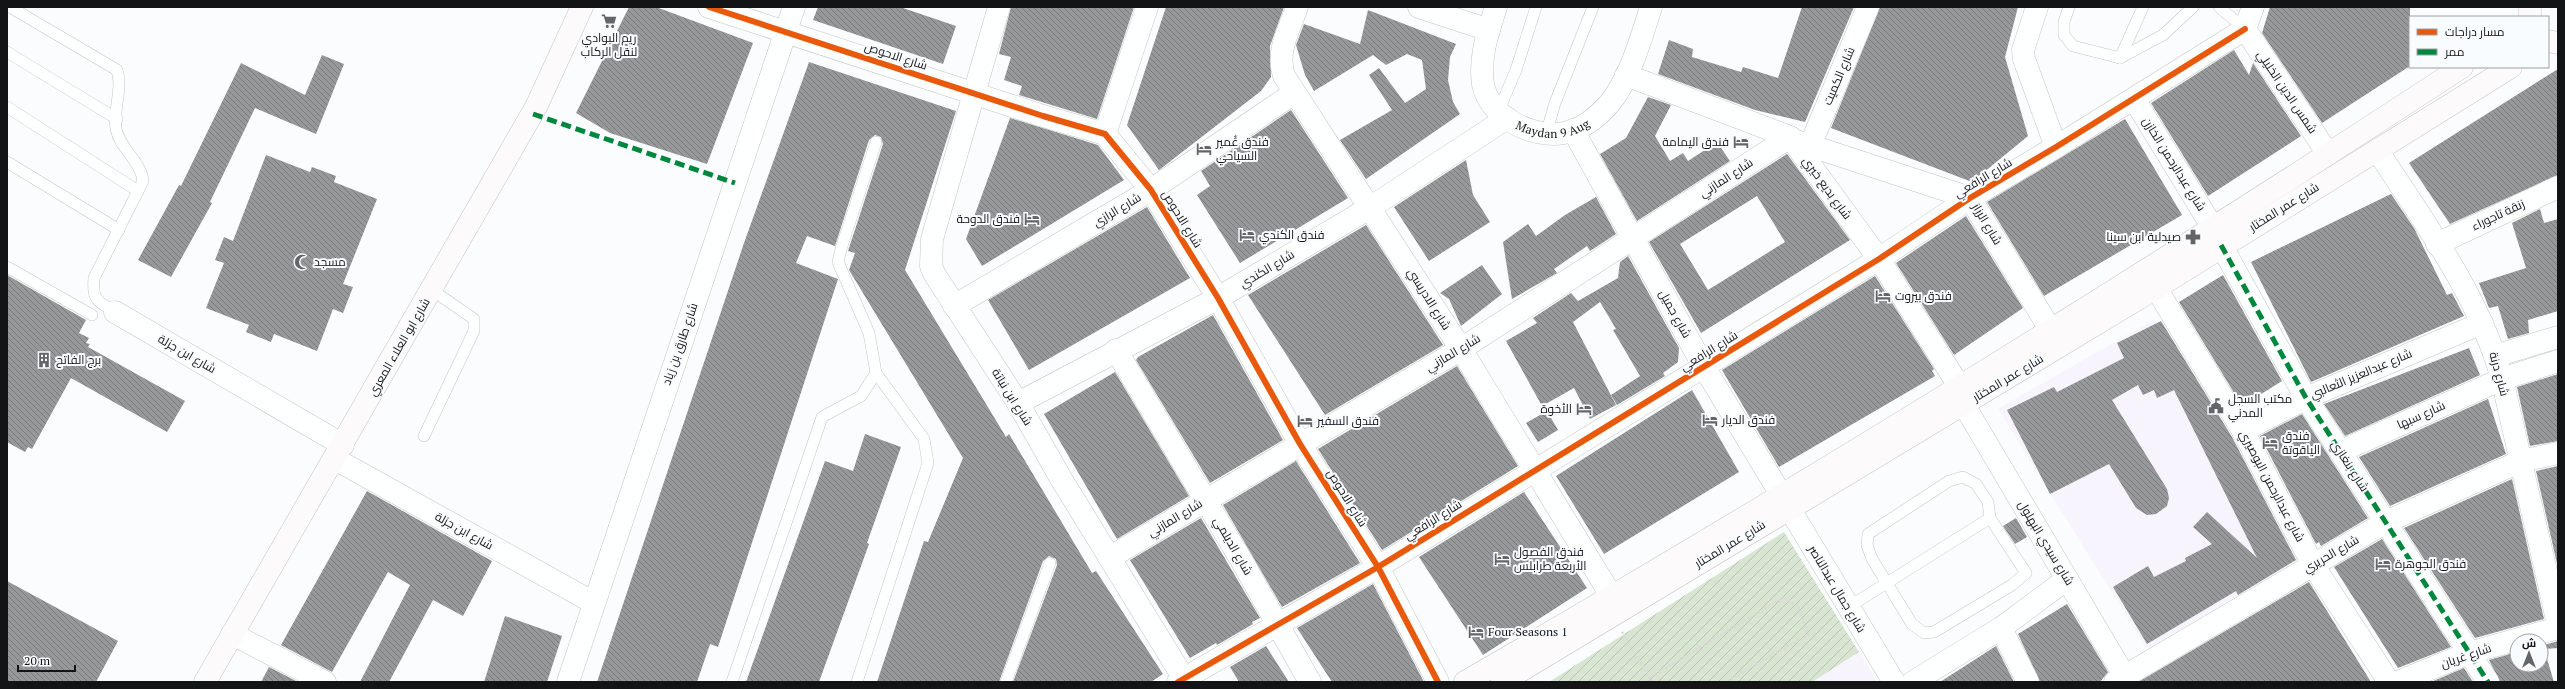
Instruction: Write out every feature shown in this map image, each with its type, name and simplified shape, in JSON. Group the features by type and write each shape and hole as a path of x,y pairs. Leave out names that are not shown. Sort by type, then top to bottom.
{"main road":[{"name":"شارع ابو العلاء المعري","path":"205,682 339,452 536,107 582,7"},
{"name":"شارع عمر المختار","path":"1502,682 1612,607 1784,502 1962,395 2156,288 2217,237 2328,154 2460,68"},
{"name":"شارع عمر المختار","path":"1962,395 2050,329 2377,150 2509,68"},
{"name":"شارع عمر المختار","path":"1465,682 1612,607"}],"street":[{"name":"شارع الاحوص","path":"710,7 1104,134 1151,190 1218,298 1300,444 1378,567 1438,682"},
{"name":"شارع طارق بن زياد","path":"568,682 794,7"},
{"name":"شارع ابن نباتة","path":"999,7 932,239 930,255 931,266 954,306 1018,403 1183,681"},
{"path":"1104,134 1147,7"},
{"name":"شارع الادريسي","path":"1297,7 1280,53 1280,64 1294,93 1371,207 1536,470 1612,607"},
{"path":"1419,7 1489,30"},
{"name":"Maydan 9 Aug","path":"1496,7 1483,54 1484,86 1503,114 1523,127 1546,134 1573,130 1589,122 1610,103 1626,75 1651,7"},
{"name":"شارع الكميت","path":"1798,141 1868,7"},
{"path":"2037,7 2023,50 2024,59 2056,147"},
{"path":"2245,29 2253,7"},
{"name":"شارع الرافعي","path":"1183,681 1378,567 1704,367 1879,259 1970,198 2056,147 2245,29"},
{"name":"شمس الدين الخليلي","path":"2245,29 2328,154"},
{"path":"1626,75 1798,141"},
{"name":"شارع الرازي","path":"954,306 1151,190 1294,93"},
{"name":"شارع عبدالرحمن الخازن","path":"2134,99 2217,237"},
{"name":"شارع الكندي","path":"1018,403 1116,350 1218,298 1371,207 1503,114"},
{"name":"شارع جميل","path":"1573,130 1704,367 1784,502"},
{"name":"شارع الرزاز","path":"1798,141 1970,198 2050,329"},
{"name":"شارع المازني","path":"1109,558 1206,499 1461,349 1633,238 1798,141"},
{"name":"شارع بديع خيري","path":"1798,141 1879,259 1962,395"},
{"name":"شارع درنة","path":"2377,150 2438,244 2482,323 2495,356 2502,379 2558,624"},
{"name":"زنقة تاجوراء","path":"2438,244 2558,187"},
{"name":"شارع بنغازي","path":"2217,237 2306,398 2488,682"},
{"name":"شارع عبدالرحمن البوصيري","path":"2156,288 2243,431 2313,565 2389,682"},
{"name":"شارع ابن جزلة","path":"115,312 339,452 594,603"},
{"name":"شارع عبدالعزيز الثعالبي","path":"2243,431 2306,398 2482,323"},
{"path":"2495,356 2558,337"},
{"name":"شارع الديلمي","path":"1116,350 1206,499 1279,625 1310,682"},
{"name":"شارع سبها","path":"2340,452 2502,379 2558,361"},
{"name":"شارع سيدي البهلول","path":"1962,395 2123,680"},
{"name":"شارع الحريري","path":"2123,680 2386,522 2521,461 2558,453"},
{"name":"شارع جمال عبدالناصر","path":"1784,502 1847,608 1894,682"},
{"path":"1913,682 2001,628 2067,579"},
{"path":"2001,628 2028,682"},
{"name":"شارع غريان","path":"2398,682 2469,652 2558,628"},
{"path":"232,634 325,682"}],"lane":[{"path":"10,7 117,70 120,78 116,128 121,142 143,174 143,181 94,278 93,293 98,302 115,312"},
{"path":"1503,114 1536,7"},
{"path":"1546,134 1555,103 1593,7"},
{"path":"2069,7 2064,22 2064,35 2073,46 2120,58 2163,34 2193,7"},
{"path":"2120,58 2143,7"},
{"path":"2219,7 2245,29"},
{"path":"7,52 117,119"},
{"path":"7,107 138,191"},
{"path":"857,682 928,463 924,439 876,373 869,333 838,262 841,248 876,142"},
{"path":"7,162 118,230"},
{"path":"7,267 92,315"},
{"path":"424,436 474,332 474,318 432,290"},
{"path":"732,682 822,417 861,396 876,373"},
{"path":"1963,477 1976,484 1988,502 1990,518 2026,573 2012,585 1934,632 1924,633 1912,624 1872,560 1867,545 1868,534 1949,481 1963,477"},
{"path":"1847,608 1990,518"},
{"path":"1006,682 1050,563"}],"path":[{"path":"1646,682 1649,678 1784,598 1800,610 1808,635 1725,682"},
{"path":"1612,607 1652,682"}],"shaded area":[{"path":"2155,319 2303,556 2147,649 1998,409"},
{"path":"1859,652 1877,682 1812,682"}],"green space":[{"path":"1784,532 1859,652 1812,682 1549,682"}],"building":[{"path":"629,7 656,7 753,43 707,164 610,133 576,113"},
{"path":"818,7 900,7 956,26 943,64 813,20"},
{"path":"1011,7 1134,7 1097,119 1019,95 1022,86 1004,80 1011,57 999,54"},
{"path":"1166,7 1284,7 1270,46 1271,77 1261,91 1159,170 1127,125"},
{"path":"1802,7 1854,7 1805,122 1755,110 1658,74 1669,40 1693,49 1692,57 1741,72 1743,67 1778,78"},
{"path":"1880,7 2018,7 2005,57 2028,136 1972,182 1831,128"},
{"path":"2270,7 2410,7 2409,67 2322,123 2262,33"},
{"path":"1368,10 1456,44 1450,57 1448,80 1453,102 1460,114 1366,179 1340,140 1392,110 1369,75 1379,68 1405,103 1426,89 1422,60 1407,54 1386,65 1373,55 1314,91 1305,75 1296,45 1304,24 1360,44"},
{"path":"2234,50 2249,75 2253,63 2301,136 2208,196 2151,103"},
{"path":"322,55 344,64 316,134 255,108 210,202 212,203 171,277 138,260 179,185 181,186 241,63 305,95"},
{"path":"809,62 956,111 905,270 1006,437 1009,434 1092,573 1096,571 1163,674 1151,682 1013,682 1057,565 1056,559 1049,556 1043,561 999,682 877,682 924,541 928,542 963,458 849,270 855,253 848,251 883,144 881,137 875,135 869,140 835,246 807,236 796,263 838,279 718,647 710,644 697,682 597,682 744,243"},
{"path":"2558,69 2558,175 2450,224 2409,163"},
{"path":"1648,97 1671,105 1655,136 1670,161 1683,153 1688,161 1717,142 1730,161 1637,221 1600,154 1626,138"},
{"path":"1291,110 1348,198 1240,263 1197,195 1210,186 1201,171"},
{"path":"1010,118 1098,145 1124,180 982,266 966,239"},
{"path":"2125,119 2182,215 2044,296 1987,202"},
{"path":"1787,154 1850,240 1701,333 1649,242","holes":["1757,196 1785,242 1708,290 1680,244"]},
{"path":"266,155 310,172 312,167 336,176 334,182 377,199 343,284 353,287 343,313 333,309 317,351 274,334 271,342 246,332 249,325 206,308 224,263 215,260 224,237 233,241"},
{"path":"1466,160 1473,195 1490,222 1429,261 1394,207"},
{"path":"2391,194 2414,228 2447,295 2452,293 2464,316 2311,382 2251,262"},
{"path":"1596,197 1616,234 1590,251 1587,246 1554,269 1557,273 1512,299 1503,242 1528,224 1536,236 1565,215"},
{"path":"1147,207 1190,278 1029,370 988,300"},
{"path":"2540,209 2544,223 2558,219 2558,311 2528,320 2529,333 2508,339 2498,306 2489,308 2479,283 2526,268 2512,223"},
{"path":"1966,216 2023,308 1954,355 1896,263"},
{"path":"1366,225 1443,345 1325,415 1248,295"},
{"path":"1628,256 1679,348 1678,362 1663,373 1665,376 1617,405 1611,395 1640,376 1613,330 1616,329 1600,302 1573,322 1616,405 1590,419 1574,388 1542,406 1506,341 1537,323 1533,318 1571,293 1578,301 1618,278 1620,262"},
{"path":"1482,265 1502,294 1461,326 1449,299 1440,293"},
{"name":"برج الفاتح","path":"7,275 86,320 79,333 89,338 86,343 90,344 88,347 185,401 167,432 71,378 32,449 28,447 25,452 7,442"},
{"path":"2223,275 2282,381 2242,406 2179,302"},
{"path":"1875,276 1934,369 1932,371 1935,376 1779,467 1722,370"},
{"path":"1213,315 1283,440 1210,483 1136,360 1138,357"},
{"path":"2161,321 2232,437 2296,560 2238,595 2236,591 2147,644 2113,587 2148,566 2154,577 2186,561 2185,558 2212,544 2193,527 2207,512 2257,558 2174,390 2157,398 2154,390 2143,395 2138,385 2112,400 2167,489 2169,498 2167,506 2156,514 2147,515 2136,508 2109,464 2050,494 2007,410 2054,387 2057,392 2124,358 2117,343"},
{"path":"2469,348 2480,375 2345,436 2324,404"},
{"path":"1457,366 1518,466 1382,550 1318,449"},
{"path":"1115,372 1189,496 1117,539 1044,414"},
{"path":"2558,374 2558,441 2530,446 2517,387"},
{"path":"1692,390 1739,472 1604,554 1556,476"},
{"path":"2488,399 2506,454 2390,506 2359,457"},
{"path":"1547,411 1558,430 1538,442 1526,423"},
{"path":"2302,414 2368,518 2321,546 2319,542 2316,544 2260,436"},
{"path":"865,434 901,447 867,543 869,544 819,682 746,682 825,461 853,471"},
{"path":"1296,461 1360,563 1282,607 1223,505"},
{"path":"2558,466 2558,568 2536,471"},
{"path":"2512,479 2544,619 2475,638 2404,528"},
{"path":"367,491 492,561 463,616 433,600 389,682 360,682 410,585 388,572 332,672 281,645"},
{"path":"1524,492 1587,588 1483,655 1419,557"},
{"path":"1201,518 1260,618 1252,622 1253,624 1217,645 1216,643 1190,658 1130,560"},
{"path":"2016,518 2027,537 2015,544 2003,526"},
{"path":"2382,539 2451,647 2398,668 2334,567"},
{"path":"7,581 118,641 96,682 7,682"},
{"path":"2309,582 2371,682 2140,682 2140,681"},
{"path":"1373,584 1424,682 1332,682 1297,628"},
{"path":"2067,604 2108,672 2100,682 2040,682 2018,634"},
{"path":"505,616 562,636 547,682 484,682"},
{"path":"2558,641 2558,648 2549,649 2549,644"},
{"path":"1266,646 1289,682 1239,682 1230,667"},
{"path":"1996,646 2014,682 1940,682"},
{"path":"2509,654 2509,673 2549,673 2549,666 2554,682 2500,682 2489,660"},
{"path":"269,667 298,682 261,682"},
{"path":"2464,668 2473,682 2431,682"}],"marked path":[{"path":"533,114 735,183"},
{"path":"2221,245 2306,398 2488,682"}],"cycle path":[{"path":"709,7 1043,116 1105,134 1151,190 1218,298 1300,444 1378,567 1438,682"},
{"path":"1178,682 1378,567 1879,259 1970,198 2056,147 2245,29"}],"place":[{"name":"ريم البوادي لنقل الركاب","path":"609,21"},
{"name":"فندق اليمامة","path":"1741,142"},
{"name":"فندق عُُمير السياحي","path":"1204,149"},
{"name":"فندق الدوحة","path":"1032,219"},
{"name":"فندق الكندي","path":"1247,235"},
{"name":"صيدلية ابن سينا","path":"2193,237"},
{"name":"مسجد","path":"302,262"},
{"name":"فندق بيروت","path":"1883,296"},
{"name":"برج الفاتح","path":"44,360"},
{"name":"مكتب السجل المدني","path":"2216,406"},
{"name":"الأخوة","path":"1584,409"},
{"name":"فندق الديار","path":"1710,420"},
{"name":"فندق السفير","path":"1305,421"},
{"name":"فندق الياقوتة","path":"2270,443"},
{"name":"فندق الفصول الأربعة طرابلس","path":"1502,559"},
{"name":"فندق الجوهرة","path":"2383,564"},
{"name":"Four Seasons 1","path":"1476,632"}]}
